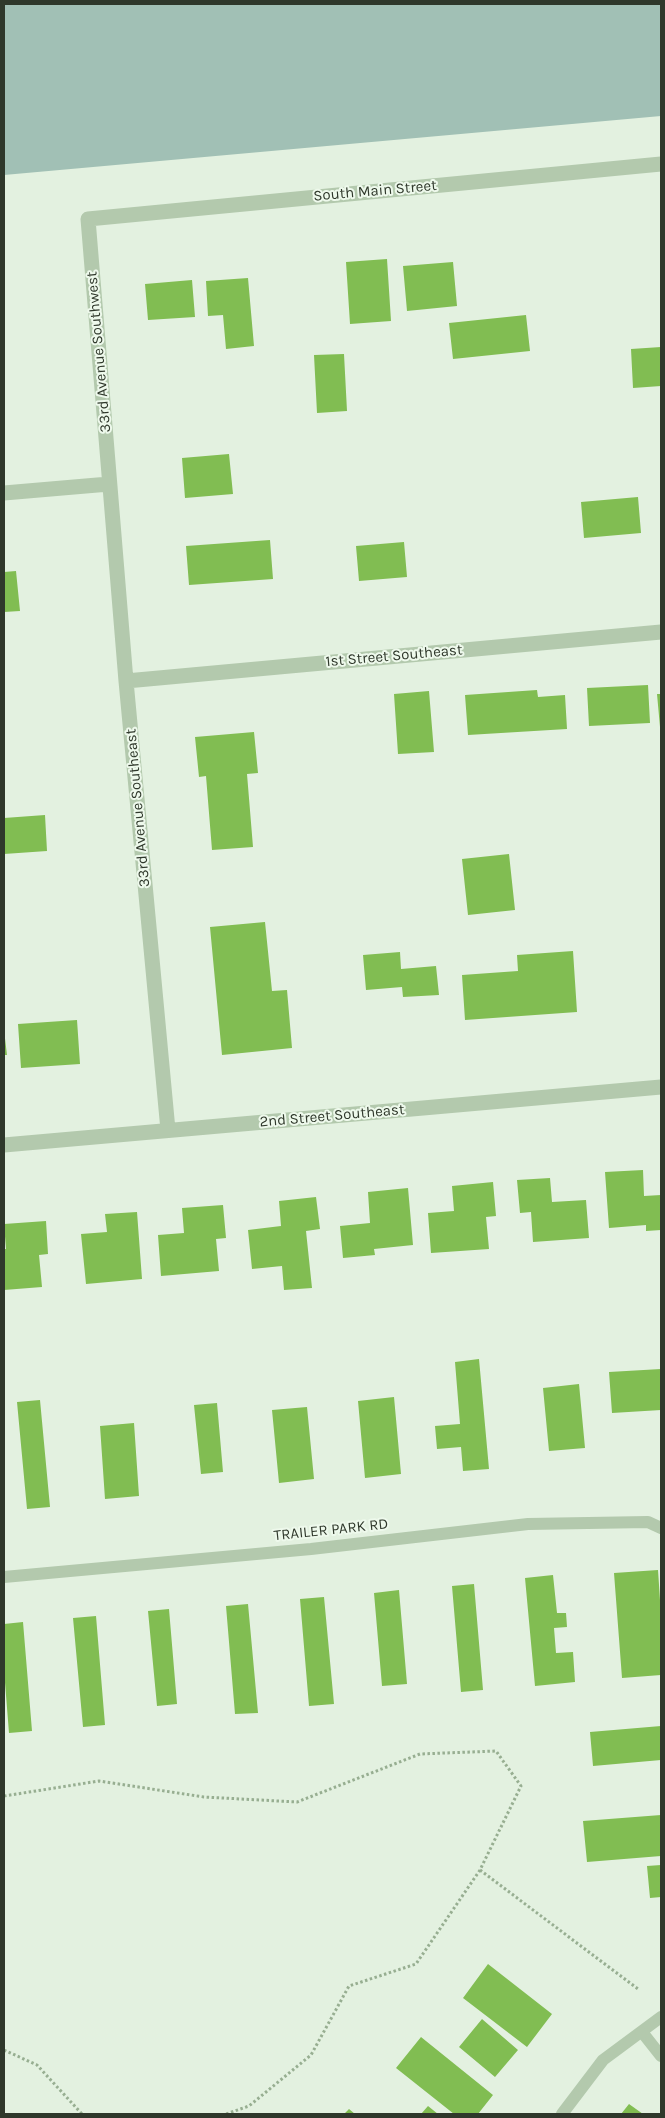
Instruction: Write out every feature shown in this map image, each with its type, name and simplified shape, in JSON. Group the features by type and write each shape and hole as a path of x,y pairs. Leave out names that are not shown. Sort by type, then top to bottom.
{"street":[{"name":"South Main Street","path":"88,219 661,164"},
{"name":"33rd Avenue Southwest","path":"88,219 109,484"},
{"path":"4,493 109,484"},
{"name":"33rd Avenue Southeast","path":"109,484 168,1130"},
{"name":"1st Street Southeast","path":"126,681 661,632"},
{"name":"2nd Street Southeast","path":"4,1145 661,1087"}],"lane":[{"name":"TRAILER PARK RD","path":"4,1577 311,1549 528,1524 648,1522 661,1528"},
{"path":"562,2114 603,2060 661,2017"},
{"path":"642,2032 661,2056"}],"path":[{"path":"4,1796 99,1781 204,1797 297,1802 420,1754 496,1751 520,1786 480,1870 416,1964 350,1986 310,2055 249,2106 226,2114"},
{"path":"480,1870 638,1988"},
{"path":"4,2050 37,2065 82,2114"}],"shaded area":[{"path":"4,4 661,4 661,116 4,175"}],"building":[{"path":"387,259 391,321 350,324 346,262"},
{"path":"453,262 457,306 407,311 403,266"},
{"path":"248,278 254,346 226,349 223,315 208,316 206,281"},
{"path":"192,280 195,317 148,320 145,284"},
{"path":"526,315 530,351 453,359 449,323"},
{"path":"661,347 661,386 633,388 631,349"},
{"path":"344,354 347,411 317,413 314,355"},
{"path":"229,454 233,494 185,498 182,458"},
{"path":"638,497 641,533 584,538 581,502"},
{"path":"270,540 273,579 189,585 186,546"},
{"path":"404,542 407,577 359,581 356,546"},
{"path":"16,571 20,611 4,612 4,572"},
{"path":"648,685 650,723 589,726 587,688"},
{"path":"537,690 538,697 565,695 567,729 468,735 465,695"},
{"path":"429,691 434,752 398,754 394,694"},
{"path":"657,694 661,694 661,727 660,727"},
{"path":"254,732 258,773 247,774 253,847 212,850 206,776 199,777 195,737"},
{"path":"45,815 47,851 4,854 4,818"},
{"path":"509,854 515,910 468,915 462,859"},
{"path":"265,922 272,991 287,990 292,1048 222,1055 210,927"},
{"path":"573,951 577,1012 465,1020 462,975 518,971 517,955"},
{"path":"400,952 401,969 436,966 439,995 403,997 402,987 366,990 363,955"},
{"path":"77,1020 80,1064 21,1068 18,1024"},
{"path":"4,1030 7,1055 4,1055"},
{"path":"643,1170 644,1196 661,1195 661,1230 646,1231 646,1225 609,1228 605,1172"},
{"path":"550,1178 552,1202 586,1200 589,1238 533,1242 531,1212 520,1213 517,1180"},
{"path":"493,1182 496,1216 486,1217 489,1249 431,1253 428,1213 454,1211 452,1186"},
{"path":"408,1188 413,1245 374,1249 375,1255 343,1258 340,1226 370,1223 368,1192"},
{"path":"316,1197 320,1229 306,1231 312,1288 284,1290 282,1266 252,1269 248,1230 281,1226 279,1201"},
{"path":"223,1205 226,1238 216,1239 219,1271 161,1276 158,1235 184,1233 182,1208"},
{"path":"137,1212 142,1279 86,1284 81,1234 107,1232 105,1214"},
{"path":"46,1221 48,1254 39,1255 42,1287 4,1290 4,1249 6,1249 4,1224"},
{"path":"479,1359 489,1469 463,1471 461,1447 437,1449 435,1426 460,1424 455,1362"},
{"path":"661,1369 661,1410 612,1413 609,1372"},
{"path":"579,1384 585,1448 549,1451 543,1388"},
{"path":"394,1397 401,1474 365,1478 358,1401"},
{"path":"40,1400 50,1507 27,1509 17,1402"},
{"path":"217,1403 223,1472 201,1474 194,1405"},
{"path":"307,1407 314,1479 279,1483 272,1410"},
{"path":"134,1423 139,1496 105,1499 100,1426"},
{"path":"658,1570 661,1615 661,1675 622,1678 614,1573"},
{"path":"553,1575 557,1613 566,1613 567,1627 554,1628 556,1653 573,1652 575,1682 535,1686 525,1578"},
{"path":"474,1584 483,1690 461,1692 452,1586"},
{"path":"399,1590 407,1684 382,1686 374,1593"},
{"path":"324,1597 334,1704 309,1706 300,1599"},
{"path":"248,1604 258,1713 235,1714 226,1606"},
{"path":"169,1609 177,1704 157,1706 148,1611"},
{"path":"96,1616 105,1725 83,1727 73,1618"},
{"path":"23,1622 32,1731 9,1733 4,1670 4,1624"},
{"path":"661,1726 661,1760 593,1766 590,1732"},
{"path":"661,1815 661,1856 587,1862 583,1821"},
{"path":"661,1865 661,1897 650,1898 647,1866"},
{"path":"488,1964 552,2014 527,2047 463,1998"},
{"path":"482,2019 518,2050 495,2077 459,2047"},
{"path":"421,2037 493,2095 478,2114 454,2114 396,2068"},
{"path":"629,2104 643,2114 621,2114"},
{"path":"428,2106 438,2114 421,2114"},
{"path":"349,2109 355,2114 344,2114"}]}
